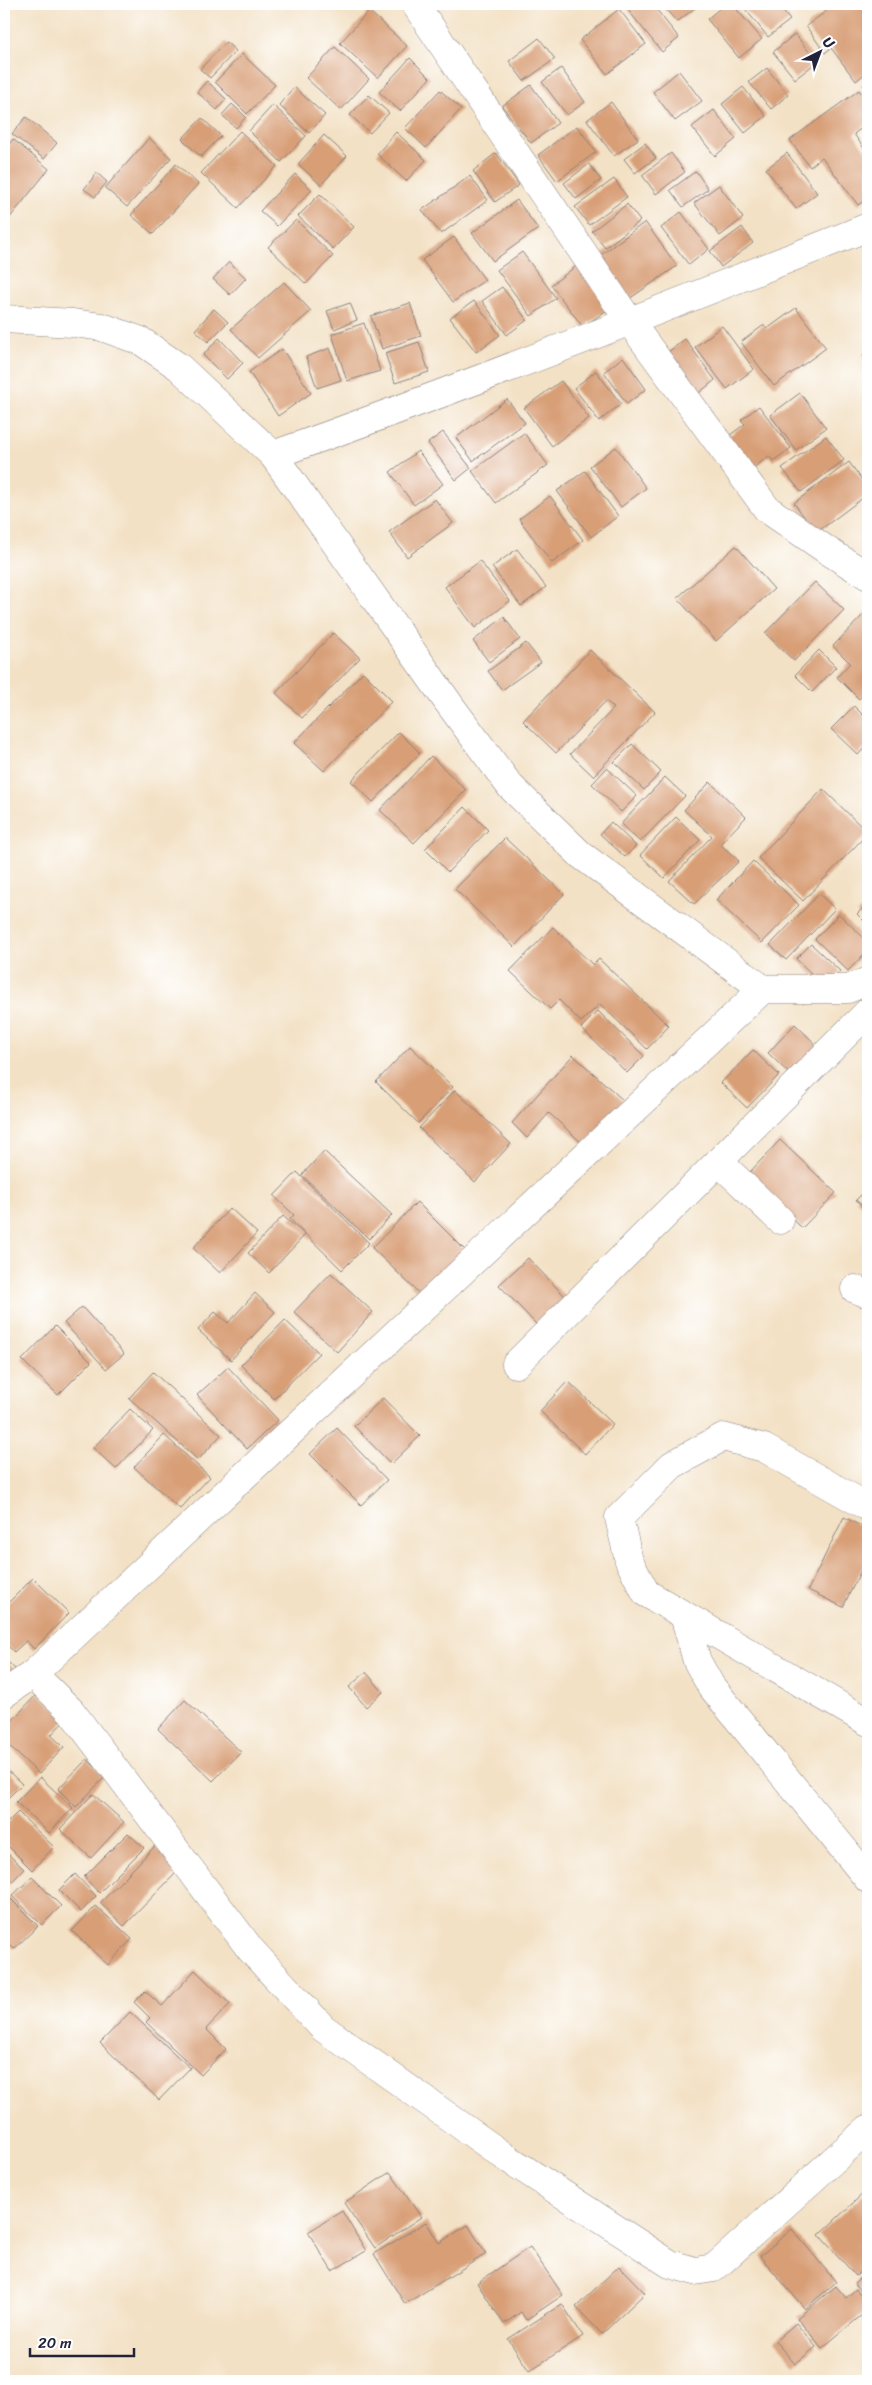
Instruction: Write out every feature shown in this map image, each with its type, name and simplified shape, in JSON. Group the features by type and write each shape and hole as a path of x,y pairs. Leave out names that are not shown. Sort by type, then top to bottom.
{"street":[{"path":"415,4 630,322 767,508 828,551 868,576"},
{"path":"273,455 392,413 630,322 868,227"},
{"path":"4,319 73,323 102,327 141,341 179,367 273,455 450,705 510,786 581,855 763,989 848,989 868,981"},
{"path":"4,1694 33,1674 763,989"},
{"path":"516,1364 868,1012"},
{"path":"719,1162 780,1220"},
{"path":"868,1508 764,1448 723,1437 672,1465 619,1518 629,1561 646,1593 868,1722"},
{"path":"684,1615 697,1661 712,1686 868,1878"},
{"path":"33,1674 71,1711 251,1950 323,2028 504,2156 670,2264 695,2271 714,2268 868,2129"}],"path":[{"path":"4,2373 10,2381"}],"building":[{"path":"636,4 652,4 679,38 662,52 628,10"},
{"path":"661,4 700,4 677,22"},
{"path":"725,4 732,4 762,39 739,58 707,19"},
{"path":"741,4 777,4 790,20 768,37"},
{"path":"836,4 868,4 868,71 856,81 831,48 825,53 806,26"},
{"path":"619,9 646,44 607,74 580,40"},
{"path":"369,11 407,46 378,78 340,43"},
{"path":"795,34 817,62 795,79 773,52"},
{"path":"539,38 555,59 524,81 509,61"},
{"path":"226,42 236,51 210,78 200,69"},
{"path":"335,47 369,79 341,110 306,78"},
{"path":"242,54 275,85 247,114 215,82"},
{"path":"410,58 430,78 400,111 379,92"},
{"path":"561,68 585,102 567,115 542,82"},
{"path":"767,68 788,95 771,109 749,82"},
{"path":"679,71 702,101 675,121 653,92"},
{"path":"207,81 226,99 217,110 197,92"},
{"path":"868,81 868,92 863,85"},
{"path":"531,85 558,123 531,143 502,106"},
{"path":"294,87 325,115 309,133 279,105"},
{"path":"743,87 766,116 745,133 722,104"},
{"path":"440,90 461,109 426,148 405,128"},
{"path":"859,90 868,102 868,123 854,134 868,154 868,198 858,205 822,157 810,167 790,140"},
{"path":"369,95 389,113 370,133 350,115"},
{"path":"611,102 638,139 614,156 587,120"},
{"path":"232,104 246,117 236,128 222,115"},
{"path":"273,105 306,136 281,162 249,131"},
{"path":"714,110 736,139 715,156 692,127"},
{"path":"26,117 57,143 44,159 12,134"},
{"path":"202,118 221,136 201,157 182,139"},
{"path":"577,126 596,152 557,181 538,155"},
{"path":"240,131 277,166 238,208 201,173"},
{"path":"396,132 426,160 406,181 377,154"},
{"path":"324,135 347,156 321,185 298,164"},
{"path":"149,138 171,158 127,207 105,188"},
{"path":"13,139 49,169 4,225 4,151"},
{"path":"645,143 656,158 635,173 624,159"},
{"path":"496,153 519,185 495,202 473,171"},
{"path":"671,153 685,172 656,194 642,175"},
{"path":"787,153 817,193 796,209 766,169"},
{"path":"176,164 198,184 153,234 131,215"},
{"path":"589,164 601,180 576,199 564,183"},
{"path":"696,171 708,189 683,207 670,190"},
{"path":"97,173 107,182 95,197 84,189"},
{"path":"295,174 312,190 277,226 260,211"},
{"path":"470,176 488,200 441,234 422,210"},
{"path":"614,179 627,197 589,225 575,207"},
{"path":"719,185 743,218 720,236 694,203"},
{"path":"320,194 354,227 333,249 298,216"},
{"path":"517,200 538,229 493,261 472,233"},
{"path":"627,204 640,221 605,248 592,231"},
{"path":"681,212 709,249 689,265 661,228"},
{"path":"296,220 333,256 306,284 268,247"},
{"path":"645,222 677,266 629,299 598,257"},
{"path":"742,227 753,243 721,267 710,251"},
{"path":"454,237 485,280 453,302 422,260"},
{"path":"522,252 556,298 531,316 497,270"},
{"path":"229,262 246,278 230,295 213,279"},
{"path":"579,264 611,307 583,327 551,285"},
{"path":"284,282 311,311 258,358 231,329"},
{"path":"502,287 527,320 507,335 482,301"},
{"path":"474,301 500,335 476,352 450,318"},
{"path":"350,303 357,320 334,329 327,311"},
{"path":"410,303 421,336 382,349 371,316"},
{"path":"796,308 826,348 774,386 741,342 764,325 767,329"},
{"path":"214,309 228,322 208,342 195,330"},
{"path":"364,323 380,371 347,381 332,334"},
{"path":"722,326 754,369 727,389 695,347"},
{"path":"219,338 243,363 227,379 203,355"},
{"path":"685,339 715,380 694,397 663,356"},
{"path":"419,342 429,372 395,383 385,353"},
{"path":"330,348 341,380 317,388 306,357"},
{"path":"282,349 311,393 278,416 249,372"},
{"path":"868,351 868,363 863,355"},
{"path":"623,357 646,389 627,404 604,372"},
{"path":"596,371 621,404 599,421 574,388"},
{"path":"561,381 589,418 552,446 524,408"},
{"path":"800,393 826,428 796,450 770,415"},
{"path":"507,399 525,423 473,461 456,438"},
{"path":"759,406 791,448 773,461 769,456 751,470 726,438 745,424 741,420"},
{"path":"443,432 471,468 456,480 428,443"},
{"path":"524,433 548,465 496,503 472,471"},
{"path":"826,436 844,460 801,492 782,468"},
{"path":"616,447 646,488 621,507 590,466"},
{"path":"418,451 443,484 414,505 390,472"},
{"path":"849,462 868,488 868,494 816,533 794,503"},
{"path":"585,471 618,516 591,537 557,491"},
{"path":"550,496 583,540 552,563 519,519"},
{"path":"435,499 453,523 407,557 389,532"},
{"path":"736,546 774,589 716,641 677,598"},
{"path":"517,549 546,587 521,606 492,567"},
{"path":"480,561 510,601 475,628 445,587"},
{"path":"815,582 844,610 794,661 765,633"},
{"path":"865,613 868,616 868,690 859,699 837,677 850,663 833,646"},
{"path":"504,617 520,639 489,662 473,641"},
{"path":"333,633 360,658 302,718 276,693"},
{"path":"526,643 541,662 502,690 488,671"},
{"path":"590,650 655,712 593,776 570,754 614,708 606,701 556,753 523,721"},
{"path":"819,650 836,667 812,692 795,675"},
{"path":"363,672 392,701 324,771 294,743"},
{"path":"854,706 868,720 868,744 858,755 831,729"},
{"path":"399,732 420,753 373,802 351,781"},
{"path":"632,744 661,772 644,790 614,762"},
{"path":"431,756 466,790 414,843 380,810"},
{"path":"607,768 637,796 621,812 592,784"},
{"path":"665,777 685,796 640,842 621,824"},
{"path":"710,782 746,817 720,844 739,861 694,904 669,881 712,836 684,810"},
{"path":"823,789 868,833 803,901 758,858"},
{"path":"465,807 488,830 448,872 425,849"},
{"path":"676,817 700,840 664,878 640,855"},
{"path":"611,822 636,846 625,857 600,834"},
{"path":"505,838 564,894 514,947 455,889"},
{"path":"753,861 799,905 762,943 716,900"},
{"path":"819,894 835,909 786,960 770,945"},
{"path":"868,903 868,925 857,914"},
{"path":"839,914 868,942 868,950 848,971 815,939"},
{"path":"553,927 593,965 599,959 669,1026 647,1049 600,1004 581,1022 559,1000 550,1009 510,971"},
{"path":"811,944 840,971 826,987 796,959"},
{"path":"598,1011 644,1056 627,1073 581,1028"},
{"path":"795,1024 832,1060 804,1088 768,1053"},
{"path":"410,1046 453,1087 418,1123 376,1082"},
{"path":"753,1050 779,1075 747,1108 721,1083"},
{"path":"573,1055 624,1101 584,1145 549,1113 527,1138 512,1123"},
{"path":"455,1090 511,1144 475,1182 419,1128"},
{"path":"780,1140 836,1193 802,1228 747,1175"},
{"path":"324,1151 392,1215 369,1239 302,1175"},
{"path":"297,1172 369,1243 342,1270 290,1219 294,1215 274,1196"},
{"path":"868,1188 868,1211 856,1200"},
{"path":"417,1202 466,1251 422,1296 372,1248"},
{"path":"230,1208 257,1233 220,1273 193,1248"},
{"path":"283,1216 305,1235 269,1273 248,1253"},
{"path":"528,1258 581,1313 552,1341 499,1285"},
{"path":"331,1273 373,1312 337,1352 294,1312"},
{"path":"255,1293 275,1312 231,1360 198,1330 215,1312 228,1323"},
{"path":"82,1307 124,1354 106,1369 64,1323"},
{"path":"285,1320 319,1353 274,1399 241,1365"},
{"path":"55,1326 91,1362 58,1395 22,1360"},
{"path":"228,1367 278,1420 247,1449 197,1395"},
{"path":"153,1372 221,1435 198,1460 129,1398"},
{"path":"568,1381 613,1424 585,1454 540,1411"},
{"path":"383,1398 420,1436 391,1464 354,1426"},
{"path":"130,1409 153,1430 116,1469 93,1448"},
{"path":"337,1428 387,1480 361,1505 310,1454"},
{"path":"164,1435 210,1477 180,1509 134,1467"},
{"path":"844,1517 868,1530 868,1556 843,1607 808,1590"},
{"path":"33,1578 69,1613 34,1649 26,1641 14,1652 4,1642 4,1607"},
{"path":"4,1658 17,1671 4,1684"},
{"path":"366,1672 383,1692 366,1707 349,1687"},
{"path":"38,1693 66,1719 51,1735 64,1747 39,1774 4,1741 4,1729"},
{"path":"185,1700 241,1752 213,1781 158,1729"},
{"path":"87,1759 105,1777 76,1807 58,1789"},
{"path":"4,1767 22,1784 4,1802"},
{"path":"40,1777 73,1808 49,1833 16,1802"},
{"path":"93,1794 124,1822 91,1858 60,1829"},
{"path":"18,1812 54,1847 32,1870 4,1842 4,1826"},
{"path":"128,1833 144,1848 99,1893 84,1877"},
{"path":"155,1846 179,1870 124,1926 100,1903"},
{"path":"4,1850 24,1869 4,1890"},
{"path":"75,1874 96,1896 81,1912 59,1890"},
{"path":"32,1877 61,1906 42,1925 12,1896"},
{"path":"8,1896 38,1926 14,1949 4,1939 4,1900"},
{"path":"96,1906 132,1939 108,1965 72,1931"},
{"path":"195,1970 230,2004 206,2029 226,2049 201,2075 146,2022 150,2018 134,2002 145,1991 162,2006"},
{"path":"130,2012 190,2068 159,2100 100,2043"},
{"path":"390,2172 421,2217 375,2248 344,2203"},
{"path":"868,2189 868,2265 856,2276 819,2235"},
{"path":"342,2211 366,2251 332,2271 308,2232"},
{"path":"426,2222 439,2243 468,2225 486,2254 405,2304 374,2254"},
{"path":"792,2229 836,2282 805,2309 760,2256"},
{"path":"530,2247 563,2295 526,2320 521,2312 504,2324 477,2283"},
{"path":"619,2266 645,2293 602,2334 576,2307"},
{"path":"868,2271 868,2299 854,2283"},
{"path":"836,2286 846,2298 856,2289 868,2303 868,2310 822,2348 797,2318"},
{"path":"562,2304 583,2336 529,2371 508,2339"},
{"path":"796,2323 816,2347 795,2364 775,2341"}]}
